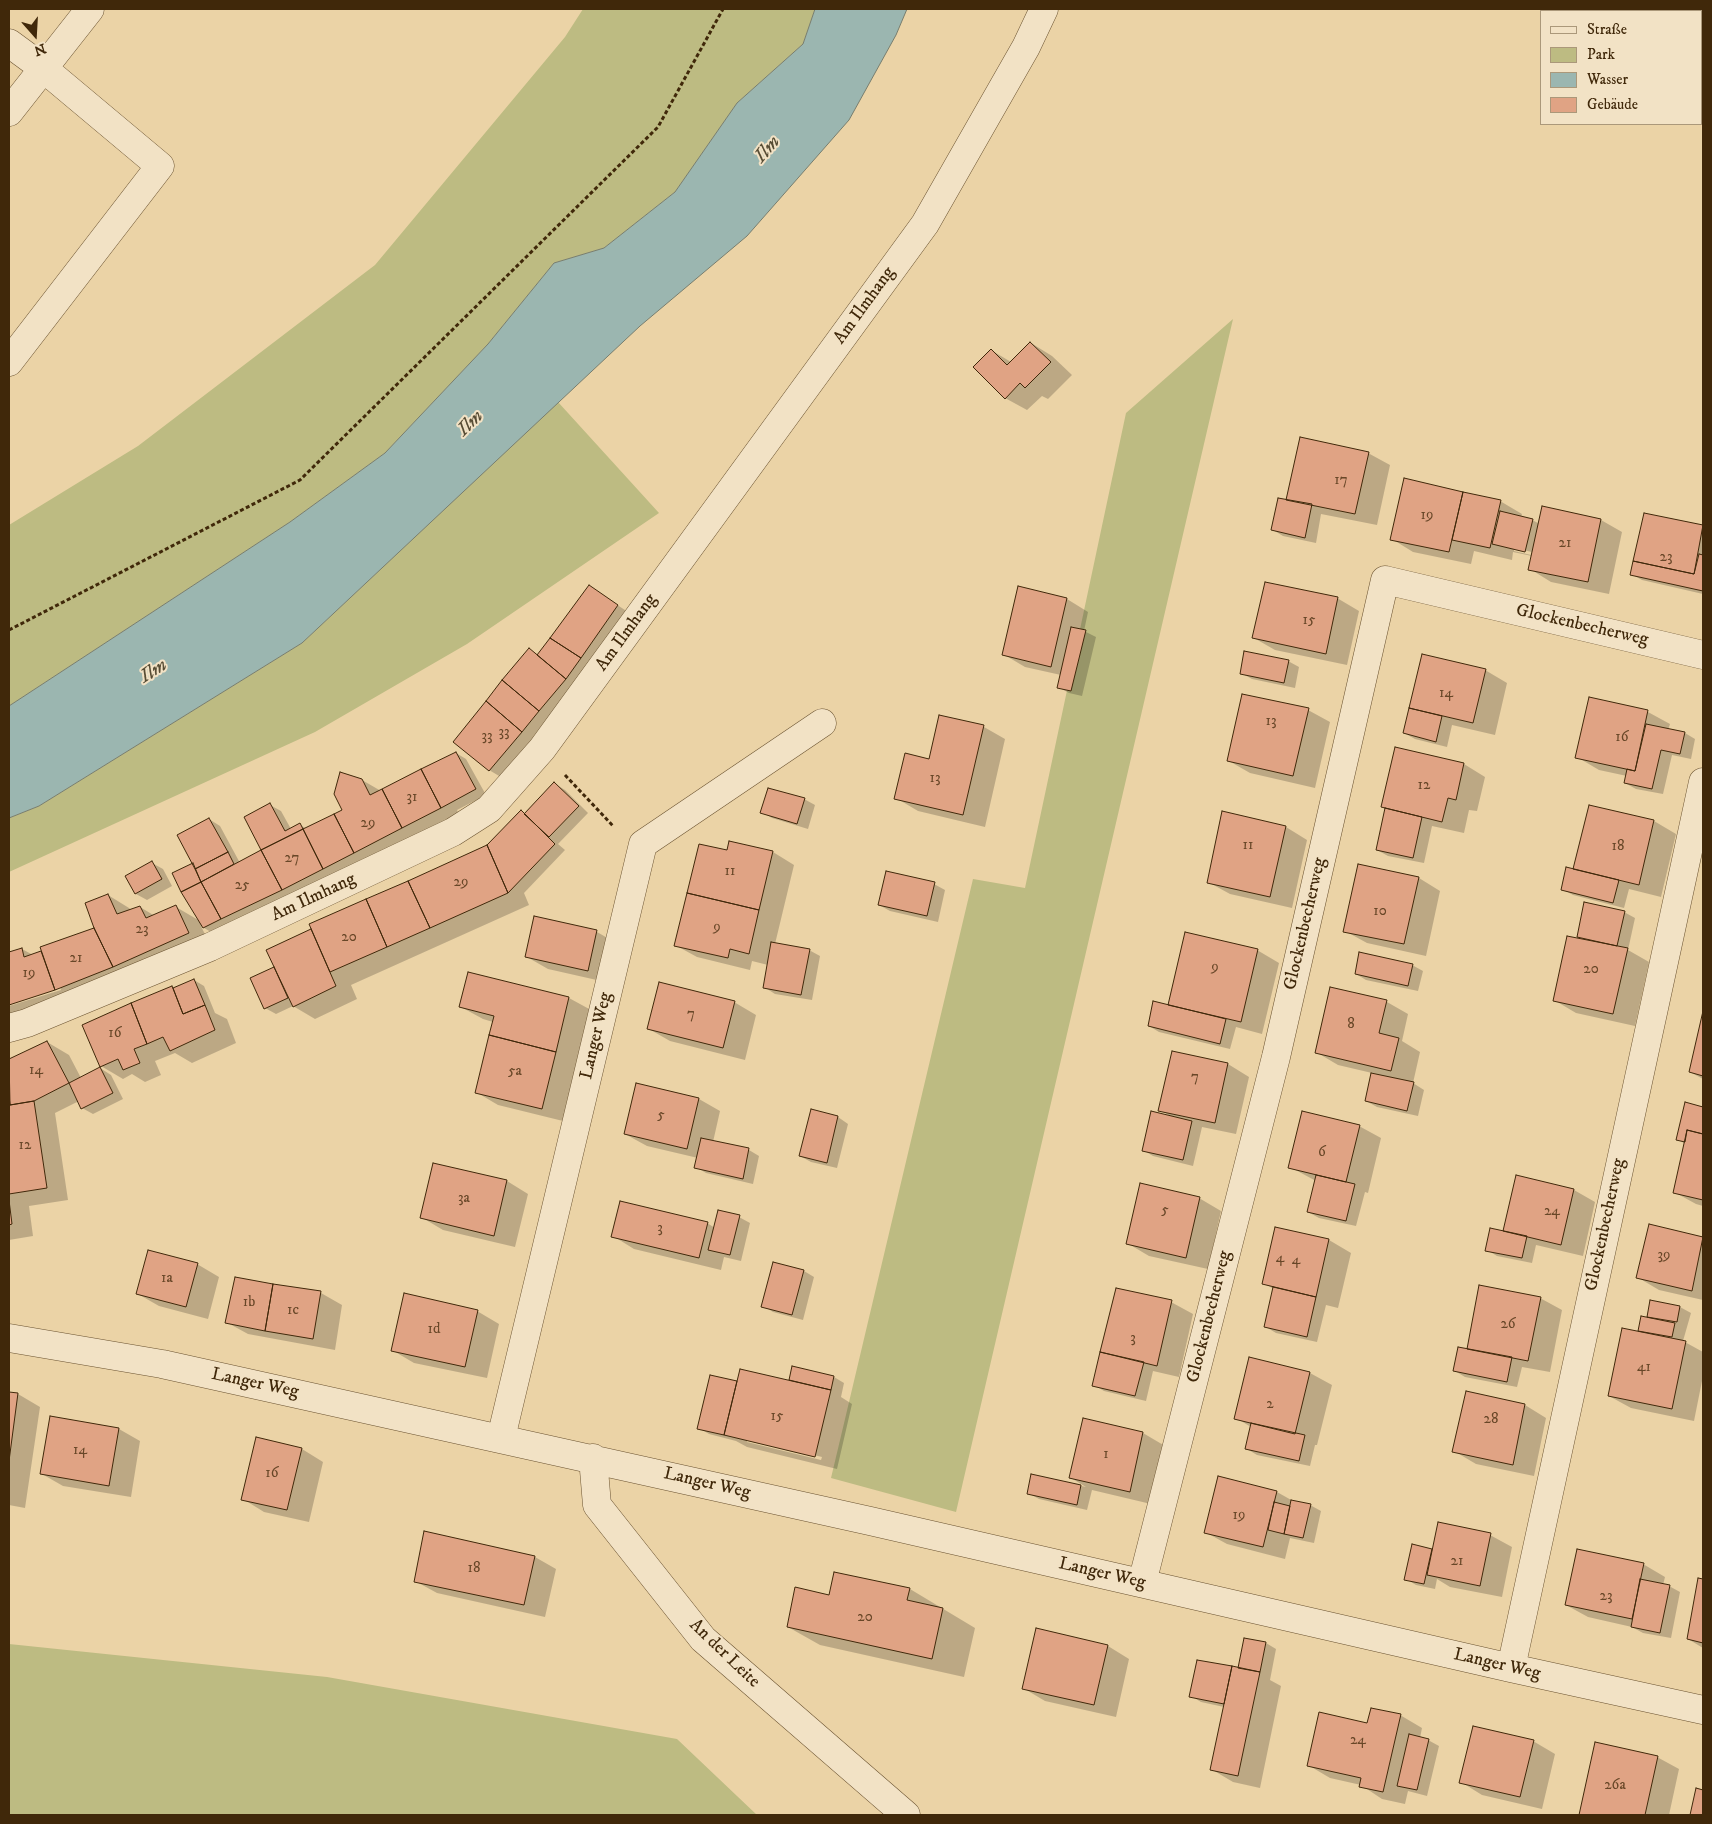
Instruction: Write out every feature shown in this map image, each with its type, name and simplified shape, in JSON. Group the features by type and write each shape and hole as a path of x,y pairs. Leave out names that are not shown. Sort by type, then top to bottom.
{"street":[{"path":"9,112 90,9"},
{"name":"Am Ilmhang","path":"9,1028 27,1023 210,947 454,832 489,808 542,748 925,224 1026,47 1044,9"},
{"path":"9,43 43,68 160,166 9,362"},
{"name":"Glockenbecherweg","path":"1142,1583 1276,1057 1385,580 1703,655"},
{"name":"Langer Weg","path":"501,1438 643,844 822,723"},
{"name":"Glockenbecherweg","path":"1511,1668 1703,782"},
{"name":"Langer Weg","path":"9,1338 162,1364 593,1458 1511,1668 1703,1710"},
{"name":"An der Leite","path":"593,1458 597,1505 703,1639 906,1815"}],"path":[{"path":"9,630 300,480 658,127 723,9"},
{"path":"576,787 616,829"}],"green space":[{"path":"583,9 815,9 803,44 737,103 675,192 604,248 554,263 488,344 385,453 290,522 9,706 9,525 138,446 375,265 565,37"},
{"path":"1233,319 956,1512 831,1478 973,879 1025,888 1126,413"},
{"path":"558,402 659,513 467,644 315,732 9,872 9,818 39,806 302,643"},
{"path":"9,1644 327,1677 677,1739 757,1815 9,1815"}],"water":[{"name":"Ilm","path":"815,9 907,9 896,35 849,120 747,236 640,326 302,643 39,806 9,818 9,706 290,522 385,453 488,344 554,263 604,248 675,192 737,103 803,44"}],"building":[{"path":"1030,342 1051,362 1025,388 1020,383 1005,399 973,367 991,349 1007,365"},
{"path":"1300,437 1369,452 1355,514 1286,500"},
{"path":"1404,478 1463,492 1449,552 1390,540"},
{"path":"1463,492 1501,500 1490,548 1452,540"},
{"path":"1278,498 1312,504 1305,538 1271,530"},
{"path":"1542,506 1601,519 1588,582 1528,570"},
{"path":"1500,511 1533,519 1525,552 1492,544"},
{"path":"1644,513 1703,525 1694,574 1633,561"},
{"path":"1699,554 1703,555 1703,591 1630,575 1633,561 1694,574"},
{"path":"1265,582 1338,597 1326,654 1252,638"},
{"path":"589,585 618,605 581,658 550,638"},
{"path":"1018,586 1067,598 1051,667 1002,655"},
{"path":"1071,627 1086,630 1071,691 1057,688"},
{"path":"550,638 581,658 566,679 537,655"},
{"path":"529,648 566,679 539,711 502,680"},
{"path":"1244,651 1289,660 1284,683 1240,674"},
{"path":"1422,654 1486,669 1473,723 1409,708"},
{"path":"502,680 539,711 522,732 486,701"},
{"path":"1242,694 1309,708 1293,776 1227,761"},
{"path":"1589,697 1648,710 1635,771 1575,758"},
{"path":"486,701 522,732 489,771 453,742"},
{"path":"1409,708 1442,716 1436,742 1403,733"},
{"path":"939,715 984,725 963,815 894,799 905,753 929,759"},
{"path":"1646,724 1685,732 1680,754 1661,750 1652,789 1624,783 1627,769 1635,771"},
{"path":"1395,747 1464,763 1456,800 1448,798 1442,822 1381,807"},
{"path":"456,752 476,789 441,808 421,769"},
{"path":"421,769 441,808 402,828 382,789"},
{"path":"340,772 362,779 370,795 382,789 402,828 354,853 334,814 342,810 334,794"},
{"path":"554,782 579,806 549,837 524,814"},
{"path":"768,788 805,798 797,824 760,813"},
{"path":"270,803 285,831 300,823 303,829 261,850 244,817"},
{"path":"1589,805 1654,820 1639,885 1573,869"},
{"path":"1385,808 1422,817 1413,858 1376,850"},
{"path":"521,810 555,844 508,893 487,845"},
{"path":"1222,811 1286,826 1270,897 1207,883"},
{"path":"334,814 354,853 323,869 303,829"},
{"path":"209,818 228,852 195,869 177,835"},
{"path":"303,829 323,869 282,890 261,850"},
{"path":"729,841 773,851 759,910 687,893 699,844 727,850"},
{"path":"487,845 508,893 430,928 408,881"},
{"path":"261,850 282,890 221,919 201,882"},
{"path":"228,852 234,864 201,882 195,869"},
{"path":"152,861 162,879 135,894 125,876"},
{"path":"193,863 201,882 181,892 172,873"},
{"path":"1358,864 1419,877 1404,944 1343,932"},
{"path":"1566,867 1619,880 1613,903 1561,890"},
{"path":"886,871 935,882 927,916 878,905"},
{"path":"408,881 430,928 387,947 366,899"},
{"path":"201,882 221,919 203,928 181,892"},
{"path":"687,893 759,910 749,954 730,949 728,958 674,946"},
{"path":"108,894 117,914 140,906 146,918 176,905 189,933 113,967 94,928 85,903"},
{"path":"366,899 387,947 330,972 309,924"},
{"path":"1584,902 1625,911 1617,946 1577,937"},
{"path":"534,916 597,930 588,971 525,957"},
{"path":"94,928 113,967 55,990 40,947"},
{"path":"311,929 336,986 293,1007 266,950"},
{"path":"1185,932 1258,949 1241,1022 1168,1005"},
{"path":"1567,936 1628,948 1613,1014 1553,1001"},
{"path":"771,942 810,949 801,995 763,988"},
{"path":"22,948 24,957 41,951 55,990 9,1005 9,952"},
{"path":"1359,952 1413,964 1408,986 1355,974"},
{"path":"274,967 288,998 264,1009 250,978"},
{"path":"468,972 569,997 556,1052 489,1035 494,1016 459,1007"},
{"path":"194,979 205,1005 183,1014 173,988"},
{"path":"659,982 735,1001 723,1048 647,1029"},
{"path":"172,986 183,1014 205,1005 215,1030 170,1051 163,1037 147,1044 131,1003"},
{"path":"1330,987 1387,1000 1379,1033 1399,1038 1391,1071 1315,1053"},
{"path":"1153,1001 1226,1019 1220,1044 1148,1026"},
{"path":"131,1003 147,1044 134,1049 140,1063 123,1070 118,1059 100,1067 82,1025"},
{"path":"1703,1011 1703,1076 1689,1072"},
{"path":"489,1035 556,1052 542,1109 475,1093"},
{"path":"47,1041 69,1083 34,1101 10,1105 9,1059"},
{"path":"1172,1051 1228,1063 1215,1123 1158,1111"},
{"path":"100,1067 113,1093 81,1109 69,1083"},
{"path":"1371,1073 1414,1082 1407,1111 1365,1101"},
{"path":"636,1083 699,1098 687,1149 624,1134"},
{"path":"9,1096 10,1105 34,1101 47,1188 9,1194"},
{"path":"1685,1102 1703,1107 1703,1134 1687,1130 1685,1142 1676,1140"},
{"path":"811,1109 838,1116 827,1163 799,1156"},
{"path":"1151,1111 1192,1121 1183,1160 1142,1151"},
{"path":"1302,1111 1360,1125 1346,1182 1288,1168"},
{"path":"1687,1130 1703,1134 1703,1200 1673,1193"},
{"path":"701,1138 749,1148 743,1179 694,1168"},
{"path":"433,1163 507,1180 494,1236 420,1218"},
{"path":"1316,1175 1355,1184 1346,1221 1307,1212"},
{"path":"1516,1175 1574,1189 1561,1245 1503,1231"},
{"path":"1140,1183 1200,1197 1186,1258 1126,1244"},
{"path":"9,1200 12,1224 9,1225"},
{"path":"620,1201 708,1222 699,1258 611,1237"},
{"path":"718,1210 740,1215 730,1255 708,1250"},
{"path":"1649,1224 1703,1237 1692,1291 1636,1278"},
{"path":"1275,1227 1329,1239 1316,1297 1262,1284"},
{"path":"1490,1228 1527,1236 1522,1258 1485,1251"},
{"path":"148,1250 198,1263 186,1307 136,1294"},
{"path":"773,1262 804,1270 792,1315 761,1307"},
{"path":"235,1277 273,1284 265,1331 225,1323"},
{"path":"273,1284 321,1291 313,1339 265,1331"},
{"path":"1479,1285 1541,1297 1528,1361 1467,1349"},
{"path":"1273,1287 1316,1297 1307,1337 1264,1327"},
{"path":"1116,1288 1172,1300 1157,1366 1100,1352"},
{"path":"404,1293 478,1310 465,1367 391,1351"},
{"path":"1650,1300 1680,1306 1677,1322 1647,1317"},
{"path":"1641,1316 1675,1323 1672,1337 1638,1331"},
{"path":"1622,1328 1686,1341 1672,1409 1608,1396"},
{"path":"1458,1347 1512,1357 1507,1382 1453,1371"},
{"path":"1100,1352 1144,1362 1135,1396 1092,1386"},
{"path":"1249,1357 1310,1372 1295,1434 1234,1419"},
{"path":"792,1366 834,1376 831,1390 789,1380"},
{"path":"740,1369 831,1390 815,1457 724,1435"},
{"path":"710,1375 737,1381 724,1435 697,1429"},
{"path":"1466,1391 1525,1404 1513,1465 1452,1452"},
{"path":"9,1392 18,1393 9,1461"},
{"path":"50,1416 119,1428 109,1486 40,1474"},
{"path":"1083,1418 1143,1432 1130,1492 1069,1478"},
{"path":"1251,1423 1305,1435 1299,1461 1245,1449"},
{"path":"256,1437 302,1448 287,1510 241,1500"},
{"path":"1031,1474 1081,1485 1077,1505 1027,1494"},
{"path":"1218,1476 1277,1491 1263,1547 1204,1533"},
{"path":"1291,1500 1311,1504 1303,1538 1284,1534"},
{"path":"1274,1502 1290,1506 1284,1534 1268,1530"},
{"path":"1438,1522 1491,1533 1480,1586 1427,1575"},
{"path":"424,1531 535,1556 524,1605 414,1582"},
{"path":"1412,1544 1432,1549 1424,1584 1404,1580"},
{"path":"1577,1549 1644,1563 1632,1619 1565,1605"},
{"path":"834,1572 910,1588 907,1600 943,1608 932,1659 787,1627 795,1587 829,1595"},
{"path":"1698,1578 1703,1579 1703,1643 1687,1639"},
{"path":"1640,1579 1670,1585 1660,1633 1631,1627"},
{"path":"1036,1628 1108,1645 1094,1705 1022,1689"},
{"path":"1244,1638 1266,1642 1260,1672 1238,1668"},
{"path":"1197,1660 1232,1666 1224,1704 1189,1697"},
{"path":"1232,1666 1260,1672 1238,1776 1210,1770"},
{"path":"1371,1708 1401,1714 1383,1792 1359,1787 1361,1778 1307,1766 1319,1712 1367,1723"},
{"path":"1473,1726 1534,1740 1520,1797 1459,1783"},
{"path":"1409,1734 1429,1739 1417,1790 1397,1786"},
{"path":"1595,1742 1658,1756 1645,1815 1579,1815"},
{"path":"1696,1788 1703,1790 1703,1815 1690,1815"}]}
